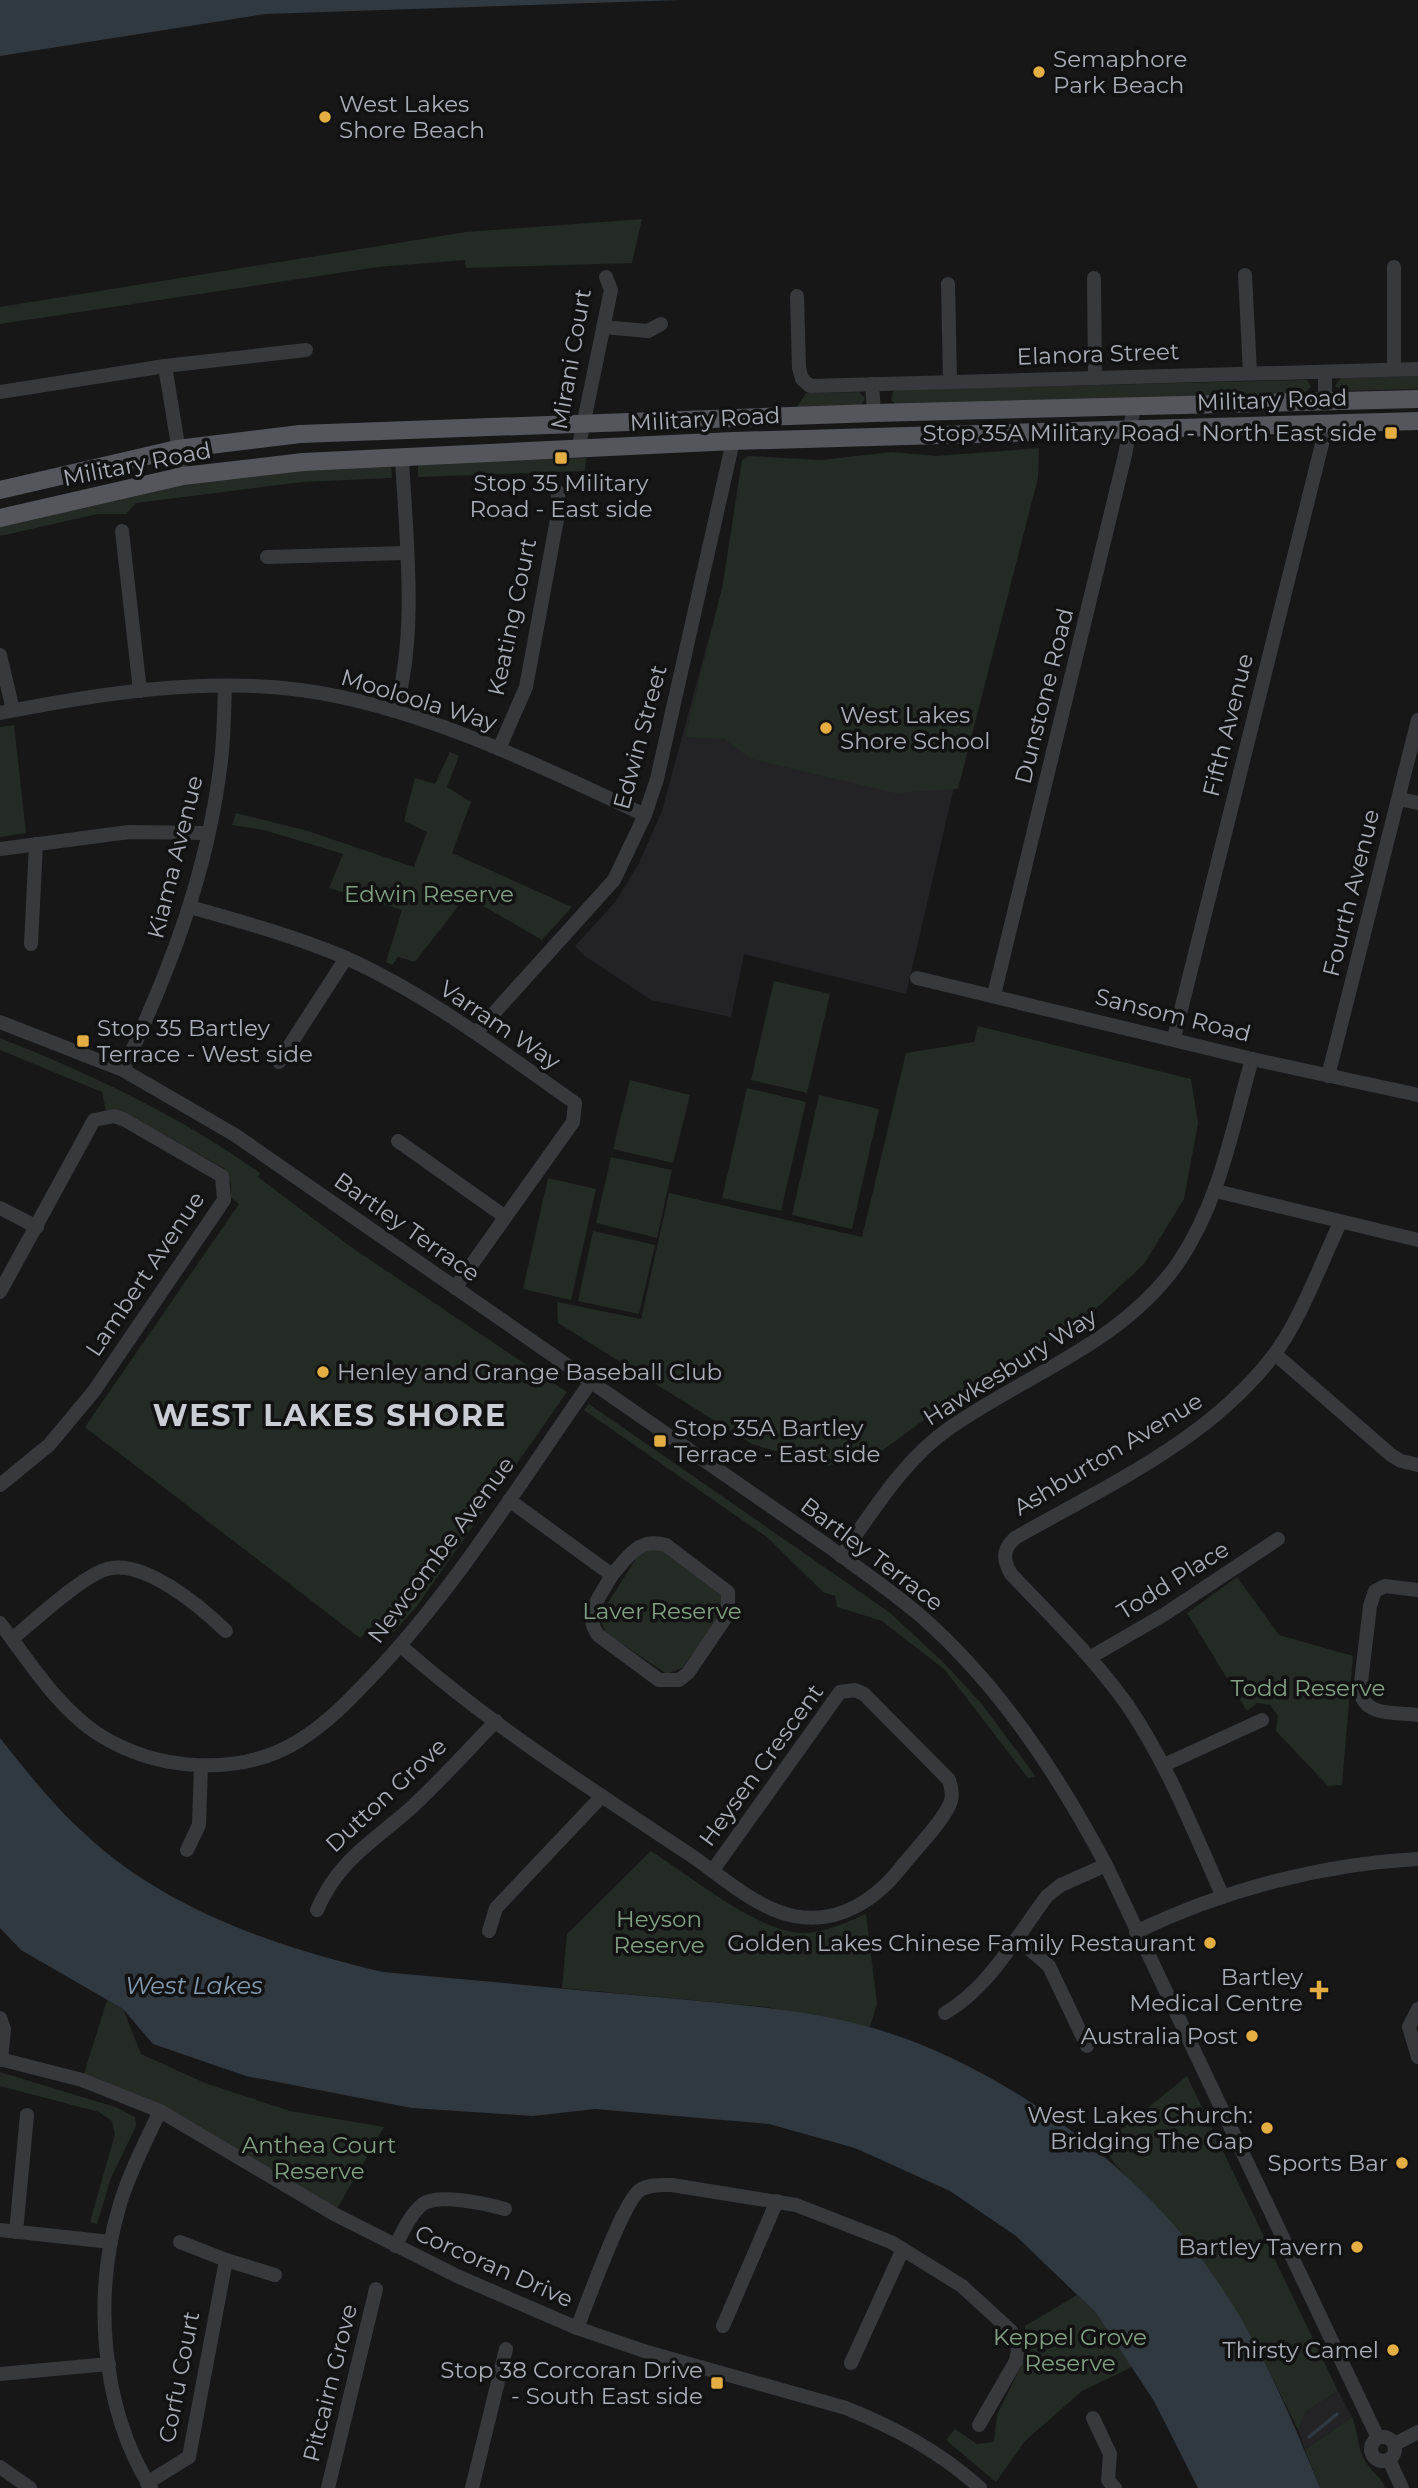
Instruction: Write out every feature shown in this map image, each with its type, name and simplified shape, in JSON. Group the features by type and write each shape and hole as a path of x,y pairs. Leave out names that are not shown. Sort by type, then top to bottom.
{"main road":[{"name":"Military Road","path":"0,490 177,449 300,434 874,413 1418,398"},
{"name":"Military Road","path":"0,518 183,476 303,462 733,441 1418,421"}],"street":[{"path":"1394,267 1394,369"},
{"path":"1245,275 1250,373"},
{"name":"Mirani Court","path":"578,450 611,290 606,277"},
{"path":"1094,278 1095,378"},
{"path":"948,284 950,381"},
{"name":"Elanora Street","path":"796,296 799,368 802,379 810,386 1418,369"},
{"path":"603,327 648,331 661,324"},
{"path":"0,391 165,366 306,350"},
{"path":"165,366 183,476"},
{"path":"1325,372 1325,401"},
{"path":"872,384 874,413"},
{"name":"Dunstone Road","path":"994,995 1134,407"},
{"name":"Fifth Avenue","path":"1174,1038 1323,440 1322,422"},
{"name":"Edwin Street","path":"475,1033 608,888 627,857 657,779 733,441"},
{"path":"395,711 401,692 407,613 402,459"},
{"name":"Keating Court","path":"499,749 526,687 558,514 558,492"},
{"path":"122,531 140,691"},
{"path":"267,558 405,553"},
{"path":"0,655 6,711"},
{"name":"Mooloola Way","path":"6,711 140,691 225,687 302,690 395,711 499,749 645,815"},
{"name":"Kiama Avenue","path":"123,1070 164,983 191,907 221,761 225,687"},
{"name":"Fourth Avenue","path":"1328,1076 1418,720"},
{"path":"1399,799 1418,803"},
{"path":"0,849 129,832 208,834"},
{"path":"31,944 36,844"},
{"name":"Varram Way","path":"191,907 281,932 346,958 428,1002 575,1104 573,1122 455,1288"},
{"path":"279,1062 346,958"},
{"name":"Sansom Road","path":"917,978 1252,1059 1418,1095"},
{"name":"Bartley Terrace","path":"0,1022 123,1070 235,1135 842,1556 921,1617 984,1681 1041,1753 1106,1865 1378,2438"},
{"name":"Hawkesbury Way","path":"842,1556 900,1473 934,1440 983,1407 1084,1350 1144,1303 1177,1264 1216,1191 1252,1059"},
{"name":"Lambert Avenue","path":"0,1292 94,1121 104,1117 125,1120 222,1176 224,1200 94,1391 49,1445 0,1485"},
{"path":"398,1141 504,1216"},
{"path":"1216,1191 1418,1240"},
{"path":"0,1208 37,1227"},
{"name":"Ashburton Avenue","path":"1223,1897 1164,1765 1129,1707 1091,1657 1012,1574 1005,1564 1007,1545 1210,1422 1244,1391 1275,1354 1340,1223"},
{"path":"1275,1354 1391,1455 1418,1465"},
{"name":"Newcombe Avenue","path":"0,1623 64,1706 99,1734 159,1760 201,1766 240,1762 298,1742 341,1709 401,1646 441,1596 590,1383"},
{"path":"509,1500 612,1575"},
{"name":"Todd Place","path":"1091,1657 1165,1614 1278,1539"},
{"path":"657,1542 666,1545 728,1592 731,1607 728,1614 688,1673 679,1680 659,1680 592,1628 592,1608 612,1575 637,1546 657,1542"},
{"path":"12,1639 92,1576 107,1569 121,1567 145,1574 202,1606 226,1631"},
{"path":"1418,1590 1385,1587 1375,1591 1370,1606 1360,1691 1362,1703 1369,1709 1418,1715"},
{"name":"Heysen Crescent","path":"401,1646 445,1685 602,1796 764,1906 780,1913 813,1917 854,1909 888,1885 948,1807 951,1791 949,1780 864,1693 855,1690 840,1692 713,1870"},
{"path":"1164,1765 1262,1720"},
{"name":"Dutton Grove","path":"317,1910 327,1887 344,1864 413,1806 496,1721"},
{"path":"187,1850 199,1825 201,1766"},
{"path":"489,1931 496,1908 602,1796"},
{"path":"1136,1932 1223,1897 1307,1874 1418,1859"},
{"path":"945,2012 964,2002 1017,1938 1047,1896 1061,1885 1106,1865"},
{"path":"1017,1938 1049,1966 1087,2046"},
{"path":"1418,2009 1409,2027 1418,2057"},
{"path":"0,2018 4,2029 0,2059"},
{"name":"Corcoran Drive","path":"0,2059 82,2080 160,2110 334,2214 395,2246 577,2328 647,2352 855,2412 898,2431 938,2454 980,2488"},
{"path":"149,2485 123,2428 109,2364 105,2318 111,2242 132,2173 160,2110"},
{"path":"16,2232 27,2115"},
{"path":"577,2328 624,2214 640,2190 656,2185 672,2185 796,2205 903,2249 962,2286 1011,2330 1016,2340 1016,2361 979,2425"},
{"path":"395,2246 415,2212 426,2202 442,2199 505,2209"},
{"path":"723,2326 777,2201"},
{"path":"0,2230 111,2242"},
{"path":"180,2242 275,2275"},
{"path":"851,2363 903,2249"},
{"name":"Corfu Court","path":"149,2485 189,2457 226,2260"},
{"name":"Pitcairn Grove","path":"328,2488 376,2289"},
{"path":"472,2488 506,2349"},
{"path":"0,2374 109,2364"},
{"path":"1093,2418 1110,2454 1108,2480 1115,2488"},
{"path":"1395,2444 1418,2432"},
{"path":"1378,2438 1390,2438 1395,2444 1395,2452 1389,2460 1379,2460 1373,2455 1372,2443 1378,2438"},
{"path":"1389,2460 1402,2488"},
{"path":"0,2467 30,2488"}],"shaded area":[{"name":"West Lakes Shore School","path":"722,589 987,645 906,994 744,954 731,1017 651,1000 583,955 575,946 616,901 639,863 662,811"},
{"path":"1338,2391 1352,2417 1305,2450 1298,2430 1306,2411"}],"green space":[{"path":"642,219 632,263 466,268 465,260 378,267 0,324 0,307 466,232"},
{"path":"1418,376 1418,389 1343,391 1335,386 1341,378"},
{"path":"1307,380 1311,387 1304,393 897,405 891,400 893,392 897,390"},
{"path":"859,392 865,398 861,406 797,407 806,393"},
{"path":"1039,448 1038,478 958,789 895,793 751,759 724,739 685,737 722,589 742,460 749,456 821,460 892,452 936,456"},
{"path":"586,458 585,471 418,477 418,463"},
{"path":"391,464 392,478 302,482 136,503 126,514 98,514 0,536 0,525 199,477"},
{"path":"14,725 26,833 0,837 0,727"},
{"name":"Edwin Reserve","path":"450,752 459,756 447,787 471,802 452,853 572,907 542,940 466,896 415,962 398,957 392,965 386,962 402,910 329,888 343,854 264,830 232,825 236,813 308,831 414,867 427,832 404,821 415,778 435,784"},
{"path":"774,981 830,994 807,1093 751,1080"},
{"path":"978,1026 1191,1079 1198,1123 1184,1199 1144,1264 1101,1304 1056,1338 988,1373 883,1450 828,1466 752,1444 558,1323 557,1302 641,1319 669,1193 862,1237 906,1053 974,1042"},
{"path":"0,1038 68,1066 134,1098 230,1152 260,1173 258,1177 351,1247 567,1392 417,1606 389,1637 373,1625 360,1638 85,1427 239,1204 231,1198 231,1184 225,1169 130,1115 106,1111 102,1092 0,1050"},
{"path":"630,1080 690,1095 673,1163 613,1149"},
{"path":"747,1088 806,1102 781,1211 722,1198"},
{"path":"819,1095 879,1109 852,1229 792,1215"},
{"path":"611,1157 672,1170 657,1238 596,1223"},
{"path":"548,1178 596,1189 571,1300 523,1289"},
{"path":"593,1231 655,1245 639,1314 578,1301"},
{"path":"589,1404 889,1612 944,1663 981,1703 1036,1777 1028,1778 945,1670 882,1621 837,1607 835,1596 823,1592 768,1538 584,1410"},
{"name":"Laver Reserve","path":"662,1549 722,1596 722,1614 682,1668 667,1674 606,1633 599,1617 639,1554 644,1550"},
{"name":"Todd Reserve","path":"1237,1577 1279,1635 1353,1656 1342,1785 1328,1786 1276,1731 1278,1716 1270,1705 1257,1703 1247,1711 1187,1613"},
{"name":"Heyson Reserve","path":"651,1851 725,1901 766,1924 785,1930 803,1933 819,1931 866,1914 877,2004 870,2027 766,2007 562,1988 567,1934"},
{"name":"Anthea Court Reserve","path":"107,2000 123,2009 141,2054 205,2083 290,2111 384,2127 334,2214 160,2111 82,2080"},
{"path":"0,2072 115,2107 135,2117 136,2126 111,2178 97,2224 90,2222 115,2134 112,2121 99,2112 0,2086"},
{"path":"1187,2076 1338,2391 1306,2411 1298,2430 1259,2353 1214,2279 1180,2232 1119,2168 1102,2145"},
{"name":"Keppel Grove Reserve","path":"1077,2295 1096,2313 1132,2367 1082,2391 1025,2441 996,2482 946,2440 955,2429 977,2444 994,2442 997,2415 1027,2354 1025,2326"},
{"path":"1352,2417 1363,2457 1386,2488 1320,2488 1305,2450"}],"water":[{"path":"0,0 681,0 265,14 0,56"},
{"name":"West Lakes","path":"0,1738 62,1812 117,1861 187,1904 225,1922 303,1951 383,1972 736,2005 843,2021 917,2043 966,2065 1015,2092 1061,2123 1105,2158 1146,2195 1182,2234 1213,2275 1245,2325 1285,2406 1320,2488 1198,2488 1154,2401 1096,2313 1016,2236 950,2191 855,2148 769,2124 595,2109 533,2116 412,2108 246,2076 153,2044 123,2009 21,1950 0,1928"}],"waterway":[{"path":"1309,2437 1337,2414"}],"place":[{"name":"Semaphore Park Beach","path":"1039,72"},
{"name":"West Lakes Shore Beach","path":"325,117"},
{"name":"Stop 35A Military Road - North East side","path":"1391,433"},
{"name":"Stop 35 Military Road - East side","path":"561,458"},
{"name":"West Lakes Shore School","path":"826,728"},
{"name":"Stop 35 Bartley Terrace - West side","path":"83,1041"},
{"name":"Henley and Grange Baseball Club","path":"323,1372"},
{"name":"Stop 35A Bartley Terrace - East side","path":"660,1441"},
{"name":"Golden Lakes Chinese Family Restaurant","path":"1210,1943"},
{"name":"Bartley Medical Centre","path":"1319,1990"},
{"name":"Australia Post","path":"1252,2036"},
{"name":"West Lakes Church: Bridging The Gap","path":"1267,2128"},
{"name":"Sports Bar","path":"1402,2163"},
{"name":"Bartley Tavern","path":"1357,2247"},
{"name":"Thirsty Camel","path":"1393,2350"},
{"name":"Stop 38 Corcoran Drive - South East side","path":"717,2383"}],"district":[{"name":"WEST LAKES SHORE","path":"330,1415"}]}
